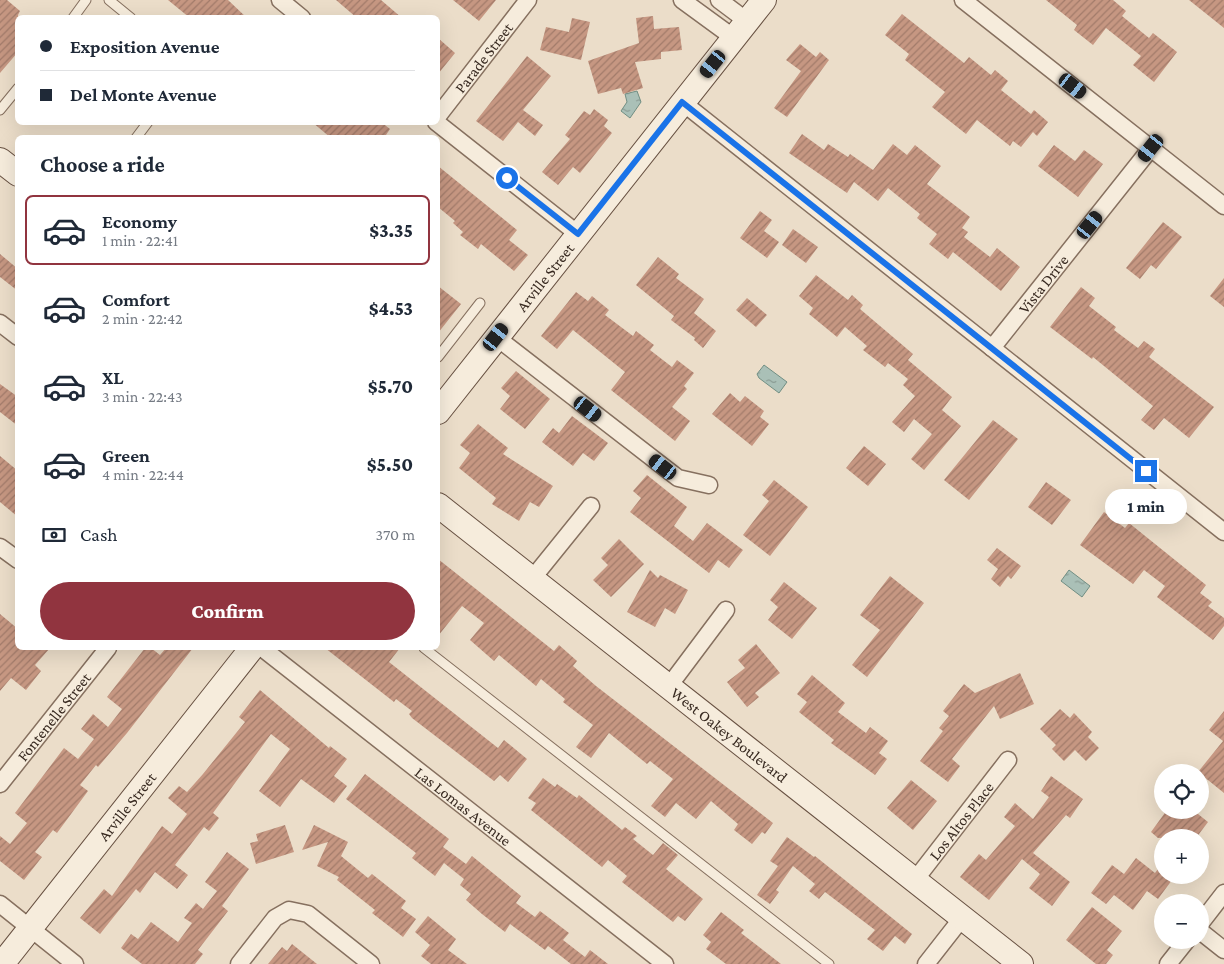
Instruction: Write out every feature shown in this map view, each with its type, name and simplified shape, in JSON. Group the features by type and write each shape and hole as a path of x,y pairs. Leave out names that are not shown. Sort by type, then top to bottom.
{"street":[{"path":"280,0 298,15"},
{"name":"Parade Street","path":"440,113 528,0"},
{"path":"682,0 740,30"},
{"path":"719,0 740,30"},
{"name":"Arville Street","path":"440,409 764,0"},
{"path":"963,0 1224,206"},
{"path":"682,102 1224,532"},
{"path":"440,125 578,234"},
{"name":"Vista Drive","path":"992,348 1151,148"},
{"path":"0,160 15,172"},
{"path":"0,323 15,335"},
{"path":"496,337 678,478 708,484"},
{"path":"532,579 591,506"},
{"name":"West Oakey Boulevard","path":"440,507 1021,964"},
{"path":"0,547 15,558"},
{"path":"669,686 726,610"},
{"name":"Fontenelle Street","path":"0,784 106,650"},
{"name":"Arville Street","path":"2,964 250,650"},
{"name":"Las Lomas Avenue","path":"265,650 665,964"},
{"name":"Los Altos Place","path":"915,880 1008,760"},
{"path":"1209,912 1224,893"},
{"path":"0,904 75,964"},
{"path":"239,964 275,918 289,910 308,914 371,964"},
{"path":"926,964 962,918"},
{"path":"1209,938 1224,950"},
{"path":"1168,964 1180,949"}],"lane":[{"path":"75,15 86,0"},
{"path":"109,0 127,15"},
{"path":"1,107 15,91"},
{"path":"440,354 480,303"},
{"path":"427,650 829,964"}],"water":[{"path":"637,91 641,102 630,118 621,111 627,102 625,94"},
{"path":"764,365 787,382 779,393 759,378 757,374"},
{"path":"1069,570 1090,586 1082,597 1061,581"}],"building":[{"path":"0,0 7,0 20,11 18,15 15,15 15,56 0,73"},
{"path":"168,0 228,0 244,15 186,15"},
{"path":"336,0 381,0 398,15 354,15"},
{"path":"453,0 496,0 479,21"},
{"path":"1046,0 1113,0 1126,11 1122,16 1149,38 1153,33 1177,52 1154,82 1133,65 1141,56 1106,28 1093,45 1074,30 1077,25"},
{"path":"1189,0 1224,0 1224,28"},
{"path":"902,14 964,63 969,57 991,75 995,70 1008,81 1001,90 1031,114 1034,110 1048,122 1037,136 1033,132 1021,147 1013,141 1010,146 977,120 966,134 932,107 945,92 905,60 909,54 885,35"},
{"path":"653,16 654,29 679,27 682,50 661,52 661,59 635,62 643,88 623,94 621,88 598,94 588,61 639,43 636,18"},
{"path":"572,18 590,22 581,60 540,50 546,27 569,32"},
{"path":"440,40 455,53 440,72"},
{"path":"800,44 816,57 820,52 829,60 787,117 774,108 801,71 786,60"},
{"path":"527,56 551,76 523,110 543,125 535,136 518,122 503,141 476,121"},
{"path":"594,109 608,120 604,126 612,133 580,173 573,167 558,185 542,172 570,139 565,135 584,111 590,115"},
{"path":"316,125 385,125 390,129 386,135 327,135"},
{"path":"802,134 824,150 828,144 848,157 850,154 873,170 893,144 907,155 915,145 941,166 927,184 970,217 962,228 968,232 964,237 990,257 997,248 1020,267 1001,291 953,252 948,259 929,244 937,234 917,218 920,214 888,188 878,201 854,182 847,193 789,153"},
{"path":"1054,145 1075,161 1084,150 1103,164 1078,197 1038,166"},
{"path":"440,168 517,230 509,240 528,255 514,271 481,244 478,249 460,235 463,232 453,223 455,221 440,209"},
{"path":"760,211 772,220 764,231 779,242 767,258 740,238"},
{"path":"1163,222 1182,237 1156,269 1151,265 1140,279 1126,268"},
{"path":"793,229 818,247 806,263 782,245"},
{"path":"0,254 15,266 15,289 0,277"},
{"path":"658,257 679,274 676,278 704,299 694,313 716,331 703,348 694,340 695,338 671,320 674,316 636,285"},
{"path":"816,275 848,300 852,295 863,305 860,309 913,354 908,360 952,397 942,410 961,426 924,470 911,459 932,434 914,419 904,432 892,422 915,396 903,385 908,379 888,363 885,367 863,350 867,346 845,327 837,337 809,314 813,308 799,296"},
{"path":"1224,278 1224,307 1210,296"},
{"path":"1081,287 1095,298 1089,306 1116,327 1114,330 1138,348 1144,341 1155,349 1149,357 1214,407 1189,438 1164,418 1154,430 1141,420 1153,406 1093,357 1092,359 1050,327"},
{"path":"440,288 461,304 440,330"},
{"path":"576,292 588,301 592,296 609,310 605,315 633,336 636,331 654,345 650,350 672,367 677,360 694,373 684,386 687,389 672,407 690,421 675,441 611,390 625,372 573,330 557,349 541,336"},
{"path":"747,298 767,315 756,327 736,310"},
{"path":"516,371 550,399 525,429 500,409 510,396 501,388"},
{"path":"0,384 15,395 15,424 0,412"},
{"path":"730,393 740,402 745,396 764,411 760,417 769,424 752,446 712,414"},
{"path":"572,416 608,443 594,461 583,453 573,466 542,442 553,428 559,433"},
{"path":"993,420 1018,439 969,500 944,480"},
{"path":"478,424 508,448 503,454 553,486 539,507 530,502 519,521 492,504 496,498 459,468 470,453 460,445"},
{"path":"864,446 886,464 868,486 846,468"},
{"path":"0,456 15,468 15,514 0,502"},
{"path":"647,475 687,507 674,526 693,541 707,523 743,550 729,568 718,560 709,573 630,512 641,498 633,491"},
{"path":"774,480 808,507 770,556 743,535 769,501 762,495"},
{"path":"1046,482 1071,500 1052,525 1028,507"},
{"path":"1104,512 1125,528 1129,523 1206,585 1200,593 1212,602 1208,606 1224,618 1224,626 1213,640 1157,597 1165,586 1144,570 1133,584 1080,545"},
{"path":"619,539 644,564 611,597 593,580 608,565 601,558"},
{"path":"997,548 1021,566 1011,579 1008,576 1000,587 991,579 998,569 987,560"},
{"path":"440,561 554,651 559,645 577,661 573,666 596,686 773,823 765,834 762,832 752,844 734,830 738,824 711,801 696,819 676,803 665,817 651,806 673,779 650,761 647,764 609,733 591,758 576,747 593,725 563,702 565,699 541,679 536,686 499,655 494,661 470,640 484,623 462,606 440,634"},
{"path":"650,570 658,578 660,575 688,590 675,614 665,608 655,627 627,612"},
{"path":"890,576 924,603 867,677 852,665 880,630 860,615"},
{"path":"784,582 817,608 792,639 768,620 778,607 770,600"},
{"path":"0,614 15,626 15,650 48,650 35,665 41,671 26,690 11,678 0,691"},
{"path":"756,644 780,673 755,693 759,697 747,707 727,682 745,668 738,660"},
{"path":"143,650 154,650 160,655 164,650 191,650 127,733 98,767 96,765 80,785 88,791 57,833 53,830 35,852 42,857 24,880 0,861 0,836 10,844 27,823 15,813 64,748 78,759 94,739 81,729 93,714 108,727 122,709 107,697"},
{"path":"328,650 398,650 389,662 498,748 504,740 527,759 508,782 500,775 494,781 412,718 409,714 412,711 396,699 394,702"},
{"path":"1020,673 1034,704 1000,719 994,706 952,759 960,766 948,782 920,761 943,731 939,728 949,716 943,711 964,684 975,693"},
{"path":"812,675 845,703 838,712 866,733 870,727 888,741 879,753 887,759 875,775 831,743 834,740 799,712 807,702 797,694"},
{"path":"260,690 329,748 330,746 347,759 334,776 347,786 334,803 301,779 280,807 259,791 290,749 271,734 213,813 219,818 209,831 204,827 175,865 188,875 177,889 155,872 140,893 136,889 100,934 80,918 104,889 112,896 162,826 172,834 187,814 168,798 179,786 187,792 203,774 245,722 239,717"},
{"path":"1060,709 1070,718 1074,713 1092,732 1088,737 1099,748 1086,761 1075,750 1064,761 1052,749 1056,745 1040,729"},
{"path":"1224,711 1224,793 1209,781 1209,764 1204,764 1223,741 1209,730"},
{"path":"365,774 449,839 443,847 466,864 472,856 521,896 516,903 535,917 540,911 569,933 563,940 585,957 590,950 608,964 571,964 548,946 545,950 510,924 505,932 466,900 471,894 460,885 464,879 444,863 435,876 412,858 416,853 346,799"},
{"path":"1051,776 1083,799 1070,818 1066,815 1033,853 1070,882 1052,906 1029,888 1040,874 1022,859 989,900 960,877 979,854 986,860 1015,826 1004,817 1015,803 1033,819 1049,797 1041,791"},
{"path":"543,778 555,787 557,784 577,798 579,795 622,830 625,827 637,836 633,839 653,855 663,843 678,855 666,869 703,899 685,921 678,916 673,922 622,882 627,876 608,860 602,867 531,810 536,803 528,798"},
{"path":"911,780 937,801 913,830 887,808"},
{"path":"1160,819 1204,819 1208,822 1203,829 1154,829 1154,835 1151,832"},
{"path":"285,825 294,852 256,864 250,843 258,841 256,834"},
{"path":"314,825 348,842 341,856 368,878 372,874 406,901 401,908 416,919 403,937 372,913 375,910 337,880 339,877 317,866 328,842 302,850"},
{"path":"787,837 815,856 912,934 905,944 895,936 883,951 867,939 875,930 825,892 819,899 809,891 815,884 793,866 776,890 779,892 770,904 757,895 778,866 770,861"},
{"path":"227,852 249,869 222,906 228,911 198,950 203,954 195,964 142,964 121,948 131,934 138,939 151,922 178,942 192,923 184,918 196,903 203,909 217,891 205,882"},
{"path":"1136,858 1154,872 1154,884 1169,884 1162,894 1154,894 1154,896 1147,891 1133,910 1114,895 1106,904 1091,893 1112,865 1124,874"},
{"path":"1092,907 1122,931 1107,950 1113,955 1106,964 1096,964 1066,940"},
{"path":"721,912 744,930 741,933 781,964 726,964 706,949 711,942 703,935"},
{"path":"428,916 456,939 448,950 467,964 431,964 421,956 430,945 415,932"},
{"path":"292,944 317,964 268,964 282,947 287,951"}],"route":[{"path":"507,178 578,234 682,102 1146,471"}]}
